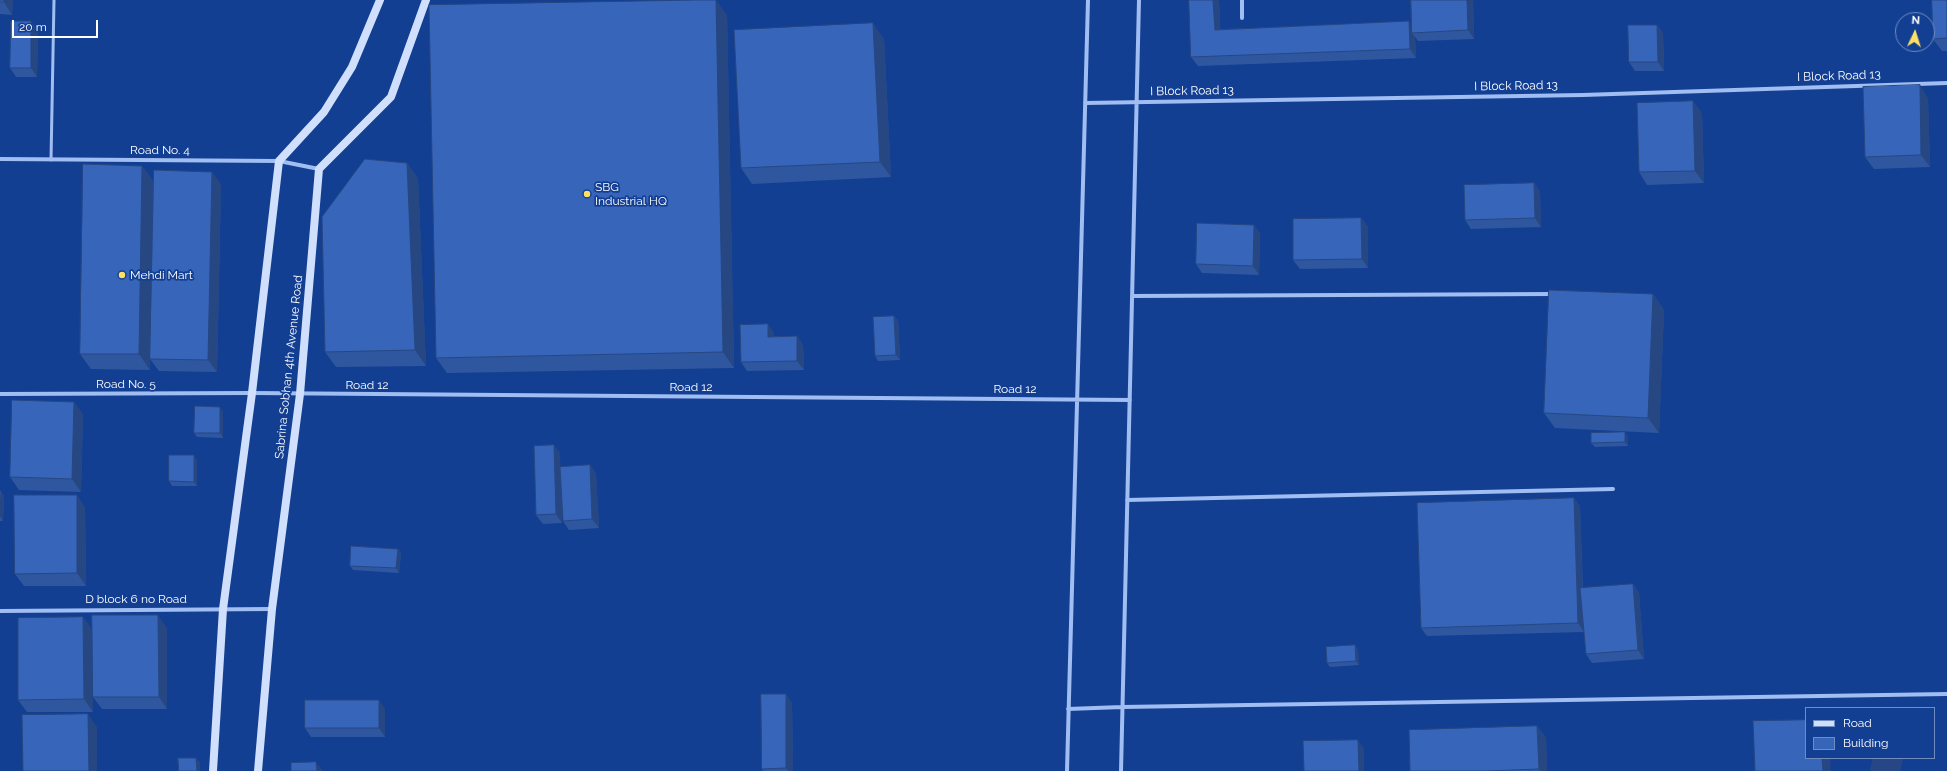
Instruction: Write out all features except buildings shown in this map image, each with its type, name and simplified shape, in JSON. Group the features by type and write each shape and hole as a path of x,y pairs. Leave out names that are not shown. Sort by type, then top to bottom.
{"street":[{"path":"213,771 223,609 252,393 279,161 324,112 352,67 380,0"},
{"path":"319,169 391,97 426,0"},
{"path":"1066,771 1088,0"},
{"path":"1121,771 1139,0"},
{"path":"1242,0 1242,18"},
{"name":"I Block Road 13","path":"1085,104 1137,101 1583,95 1947,83"},
{"name":"Road No. 4","path":"0,159 279,161 319,169"},
{"name":"Sabrina Sobhan 4th Avenue Road","path":"258,771 272,609 300,394 319,169"},
{"path":"1132,296 1558,294"},
{"name":"Road 12","path":"252,393 1130,400"},
{"name":"Road No. 5","path":"0,394 252,393"},
{"path":"1127,500 1614,490"},
{"name":"D block 6 no Road","path":"0,611 272,609"},
{"path":"1068,709 1947,694"}],"lane":[{"path":"51,160 54,0"}],"waterway":[{"path":"1885,771 1888,759"}],"place":[{"name":"SBG Industrial HQ","path":"587,194"},
{"name":"Mehdi Mart","path":"122,275"}]}
